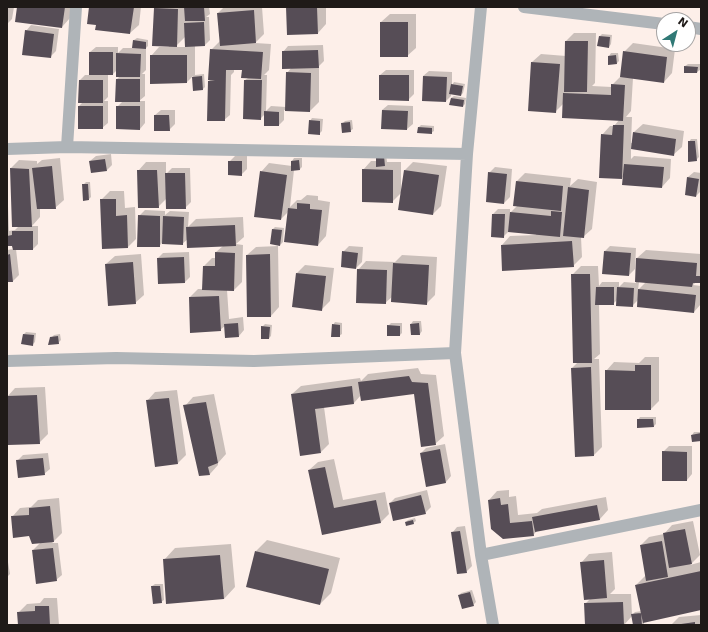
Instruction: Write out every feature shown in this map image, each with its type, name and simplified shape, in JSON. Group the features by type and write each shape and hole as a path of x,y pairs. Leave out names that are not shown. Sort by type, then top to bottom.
{"street":[{"path":"67,147 76,7"},
{"path":"481,7 467,154 455,353 481,555 493,625"},
{"path":"524,7 656,23"},
{"path":"7,149 67,147 467,154"},
{"path":"7,361 116,358 254,361 455,353"},
{"path":"481,555 701,510"}],"building":[{"path":"17,7 65,7 62,28 15,22"},
{"path":"89,7 134,7 130,34 95,30 96,25 87,24"},
{"path":"184,7 204,7 205,21 185,21"},
{"path":"286,7 317,7 318,34 287,35"},
{"path":"154,8 178,9 177,47 152,46"},
{"path":"254,10 256,43 220,46 217,13"},
{"path":"204,22 205,46 185,47 184,23"},
{"path":"380,22 408,22 408,57 380,57"},
{"path":"25,30 54,34 51,58 22,55"},
{"path":"599,36 610,37 609,48 597,46"},
{"path":"133,40 146,42 146,49 132,48"},
{"path":"565,41 588,41 587,92 564,92"},
{"path":"210,49 263,52 261,79 241,78 242,70 226,70 225,121 207,121 208,81 215,81 208,80"},
{"path":"318,50 319,68 282,69 282,51"},
{"path":"623,51 667,57 664,83 620,77"},
{"path":"89,52 113,52 113,75 89,75"},
{"path":"116,53 141,54 140,77 116,77"},
{"path":"150,55 187,55 187,83 150,84"},
{"path":"616,55 617,64 608,65 608,56"},
{"path":"531,62 560,64 556,113 528,111"},
{"path":"684,66 698,67 697,73 684,73"},
{"path":"286,72 311,73 310,112 285,111"},
{"path":"379,75 409,75 409,101 379,100"},
{"path":"202,76 203,90 193,91 192,77"},
{"path":"423,76 447,77 446,102 422,101"},
{"path":"116,79 140,79 140,102 115,102"},
{"path":"79,80 103,80 103,103 78,103"},
{"path":"244,80 262,80 261,120 243,119"},
{"path":"451,84 463,86 461,96 449,94"},
{"path":"611,84 625,85 623,121 562,118 563,93 611,95"},
{"path":"451,98 464,100 463,107 449,105"},
{"path":"78,106 103,106 103,129 78,129"},
{"path":"116,106 140,106 140,130 116,129"},
{"path":"382,110 408,111 407,130 381,129"},
{"path":"264,111 279,112 279,126 264,126"},
{"path":"154,115 169,115 170,131 154,131"},
{"path":"309,120 320,121 320,135 308,134"},
{"path":"350,122 351,132 342,133 341,123"},
{"path":"613,125 624,125 622,179 599,178 601,134 612,135"},
{"path":"418,127 432,128 432,134 417,133"},
{"path":"633,132 676,139 674,156 631,149"},
{"path":"688,141 695,141 697,161 688,162"},
{"path":"384,156 385,166 376,167 376,157"},
{"path":"105,159 107,171 91,173 89,161"},
{"path":"299,160 300,170 291,171 291,161"},
{"path":"228,161 242,161 242,176 228,175"},
{"path":"624,164 664,167 662,188 622,185"},
{"path":"52,166 56,209 37,209 32,168"},
{"path":"10,168 29,169 32,227 12,227"},
{"path":"362,169 393,170 393,203 362,202"},
{"path":"137,170 157,170 159,208 138,208"},
{"path":"404,170 439,175 433,215 398,210"},
{"path":"260,171 287,175 281,220 254,217"},
{"path":"488,172 507,174 504,204 486,202"},
{"path":"165,173 185,173 186,209 166,209"},
{"path":"687,177 699,179 696,197 685,195"},
{"path":"516,181 563,186 561,211 513,206"},
{"path":"82,184 88,184 89,200 83,201"},
{"path":"568,187 589,190 584,238 563,236"},
{"path":"100,199 116,199 116,216 127,215 128,248 102,249"},
{"path":"297,203 310,204 310,209 322,210 318,246 284,242 288,208 297,209"},
{"path":"551,211 562,212 560,237 508,232 510,212 551,216"},
{"path":"492,214 505,214 504,238 491,237"},
{"path":"138,215 160,216 160,247 137,247"},
{"path":"163,216 184,217 183,245 162,244"},
{"path":"235,225 236,246 187,248 186,227"},
{"path":"272,229 282,230 280,246 270,244"},
{"path":"12,231 33,231 33,250 13,250 12,246 7,246 7,236 12,235"},
{"path":"572,241 574,267 502,271 501,245"},
{"path":"342,251 358,253 356,269 341,267"},
{"path":"604,251 631,253 629,276 602,274"},
{"path":"215,252 235,253 234,291 202,290 203,266 215,266"},
{"path":"10,254 13,282 7,282 7,255"},
{"path":"270,254 271,317 247,317 246,255"},
{"path":"184,257 185,283 158,284 157,258"},
{"path":"636,258 697,263 696,276 701,276 701,283 693,283 692,287 635,282"},
{"path":"133,262 136,304 108,306 105,264"},
{"path":"393,263 429,265 427,305 391,302"},
{"path":"357,269 387,270 386,304 356,303"},
{"path":"296,273 326,276 322,311 292,307"},
{"path":"571,274 590,274 592,363 573,363"},
{"path":"596,287 614,287 614,305 595,305"},
{"path":"617,287 634,288 633,307 616,306"},
{"path":"638,289 696,295 694,313 637,307"},
{"path":"219,296 221,331 190,333 189,297"},
{"path":"238,323 239,337 225,338 224,324"},
{"path":"419,323 420,335 411,335 410,324"},
{"path":"332,324 340,325 340,337 331,337"},
{"path":"387,325 400,326 400,336 387,336"},
{"path":"261,326 270,327 269,339 261,339"},
{"path":"23,334 34,335 33,346 21,344"},
{"path":"58,336 59,344 48,345 50,337"},
{"path":"635,365 651,365 651,410 605,410 605,370 635,371"},
{"path":"591,367 594,456 575,457 571,368"},
{"path":"409,376 412,382 428,383 436,445 421,447 414,394 361,401 358,382"},
{"path":"352,386 354,404 315,409 321,453 300,456 291,394"},
{"path":"37,395 40,444 8,445 7,396"},
{"path":"169,398 178,464 155,467 146,400"},
{"path":"206,402 218,463 208,467 210,475 199,476 183,405"},
{"path":"637,419 653,419 654,427 637,428"},
{"path":"701,433 701,441 692,442 691,435"},
{"path":"440,449 446,483 426,487 420,453"},
{"path":"662,451 687,452 687,481 662,481"},
{"path":"43,458 45,475 18,478 16,460"},
{"path":"325,467 334,508 376,500 381,523 322,535 308,470"},
{"path":"421,495 426,514 393,521 389,503"},
{"path":"500,498 501,505 508,504 510,523 532,521 534,536 503,539 491,529 488,500"},
{"path":"597,505 600,520 535,532 532,517"},
{"path":"50,506 54,542 32,544 29,536 13,538 11,516 29,515 29,508"},
{"path":"413,520 414,524 406,526 405,522"},
{"path":"685,529 692,564 669,568 663,533"},
{"path":"460,531 467,573 457,574 451,532"},
{"path":"662,541 668,577 646,581 640,545"},
{"path":"53,548 57,581 36,584 32,550"},
{"path":"255,551 329,569 320,605 246,587"},
{"path":"220,555 224,599 166,604 163,559"},
{"path":"604,560 607,598 584,600 580,562"},
{"path":"701,571 701,610 643,623 635,585"},
{"path":"151,586 160,586 162,603 153,604"},
{"path":"470,592 474,606 462,609 458,595"},
{"path":"623,602 624,625 585,625 584,603"},
{"path":"35,606 49,606 50,625 18,625 17,612 35,611"},
{"path":"641,613 642,625 633,625 631,614"},
{"path":"695,622 695,625 681,625 681,624"}]}
